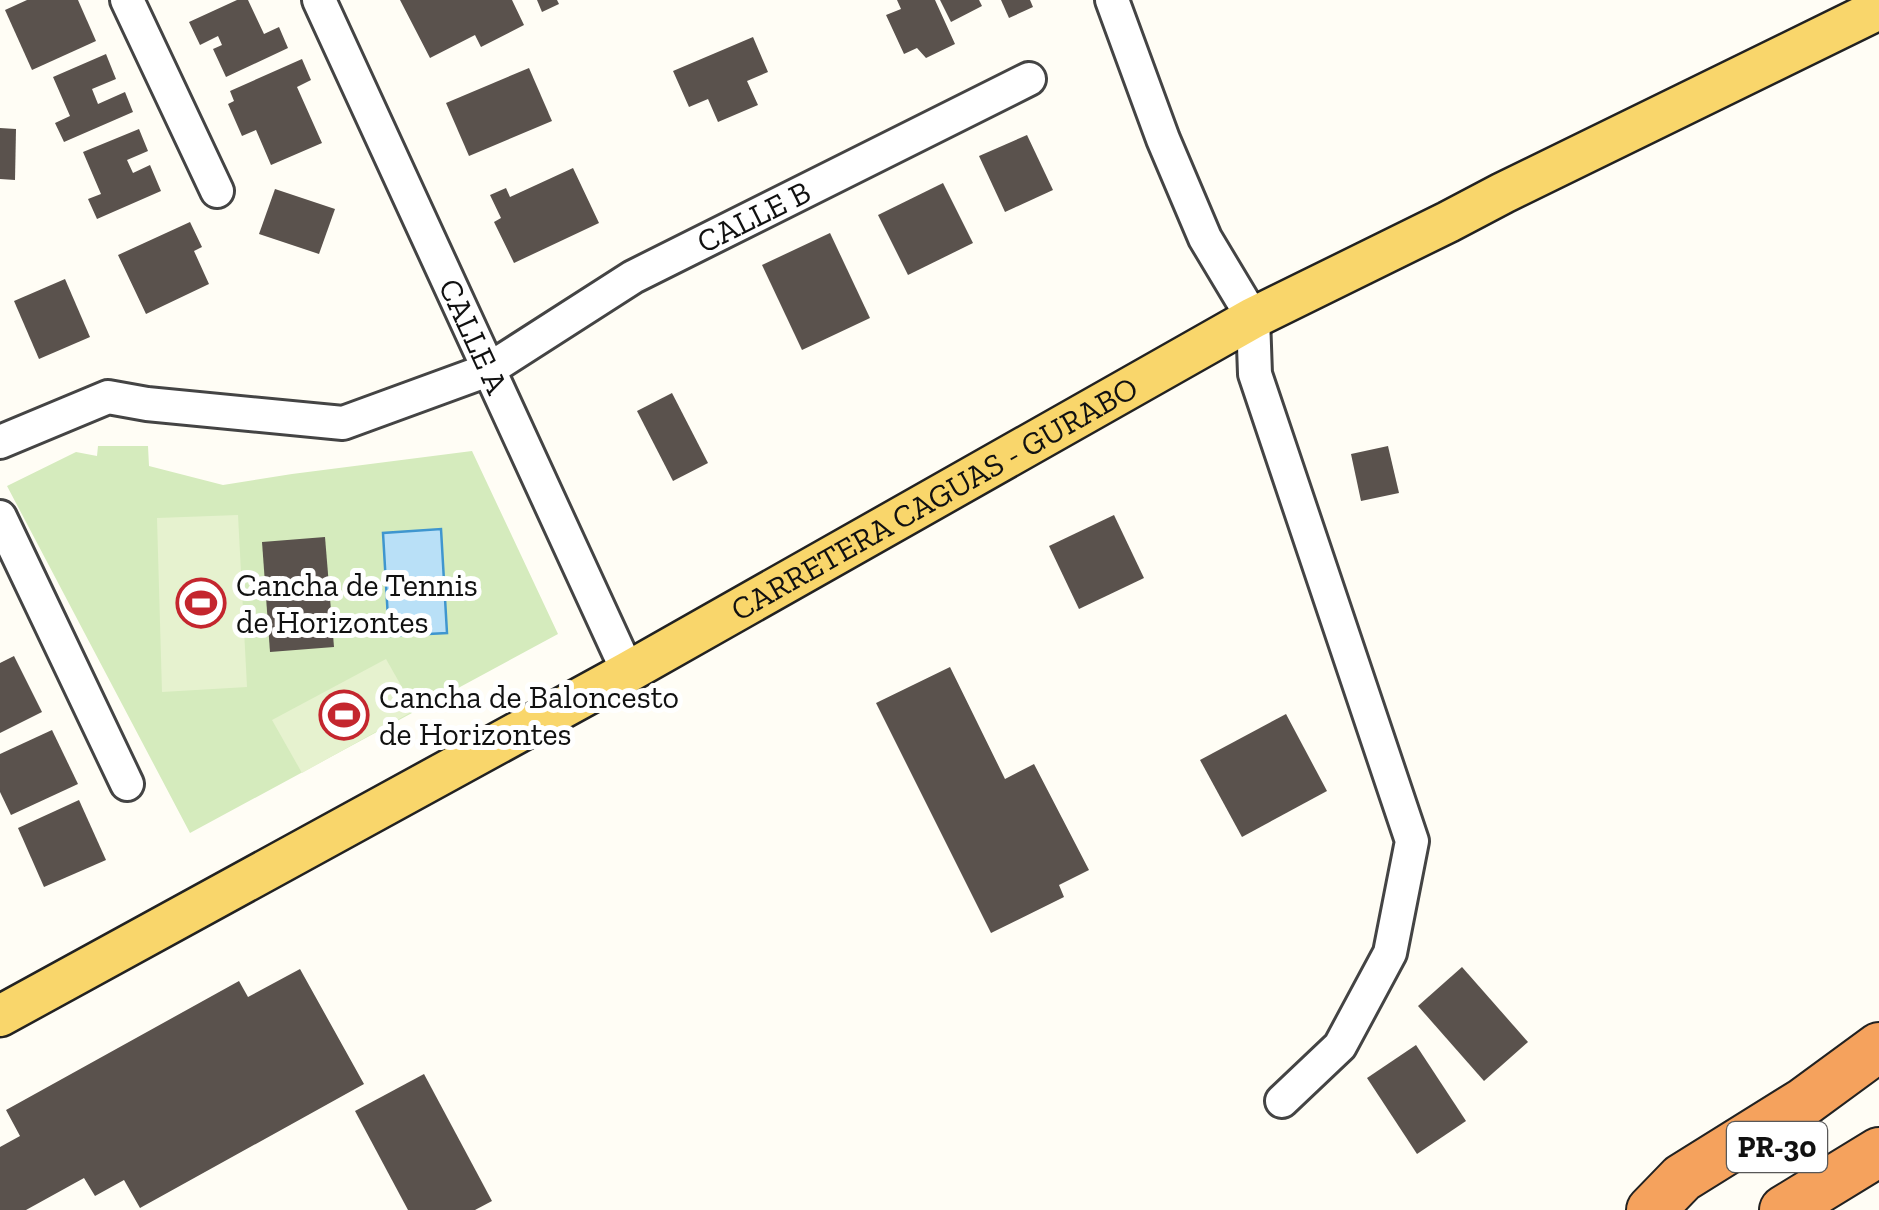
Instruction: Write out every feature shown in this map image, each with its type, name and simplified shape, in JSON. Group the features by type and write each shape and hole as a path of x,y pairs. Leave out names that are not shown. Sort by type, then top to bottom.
{"highway":[{"path":"1651,1210 1682,1178 1804,1102 1879,1047"},
{"name":"PR-30","path":"1675,1210 1879,1085"},
{"name":"PR-30","path":"1784,1210 1879,1152"}],"main road":[{"name":"CARRETERA CAGUAS - GURABO","path":"0,1016 628,672 1253,318 1879,9"}],"street":[{"path":"126,0 218,192"},
{"name":"CALLE A","path":"319,0 628,672"},
{"path":"1112,0 1204,238 1253,318 1255,374 1412,841 1390,953 1340,1046 1282,1100"},
{"name":"CALLE B","path":"0,442 108,397 343,423 488,370 633,277 1029,80"},
{"path":"0,517 127,784"}],"green space":[{"path":"98,446 148,446 149,466 223,485 472,451 558,634 190,833 7,486 76,452 97,456"},
{"name":"Cancha de Tennis de Horizontes","path":"238,515 247,687 162,692 157,518"},
{"name":"Cancha de Baloncesto de Horizontes","path":"386,659 415,710 302,773 272,720"}],"water":[{"path":"441,529 447,633 389,636 383,533"}],"building":[{"path":"27,0 78,0 96,41 32,70 5,10"},
{"path":"237,0 248,0 264,34 279,27 288,48 226,77 213,49 222,45 218,36 200,45 189,22"},
{"path":"400,0 512,0 524,25 481,47 475,35 430,58"},
{"path":"537,0 557,0 559,4 542,12"},
{"path":"897,0 935,0 955,44 926,58 917,48 904,54 886,15 901,9"},
{"path":"940,0 979,0 982,6 951,22"},
{"path":"1001,0 1030,0 1033,7 1009,18"},
{"path":"753,37 768,72 747,81 758,105 718,122 708,99 689,107 673,71"},
{"path":"106,54 116,79 92,89 98,104 125,92 133,112 64,142 55,123 70,116 53,77"},
{"path":"302,59 311,80 297,87 322,143 271,165 256,130 242,136 228,104 234,101 230,91"},
{"path":"529,68 552,121 469,156 446,103"},
{"path":"0,128 16,129 15,180 0,179"},
{"path":"139,129 148,151 127,160 133,173 150,165 161,191 97,219 88,199 101,194 83,152"},
{"path":"1027,135 1053,190 1005,212 979,156"},
{"path":"573,168 599,223 514,263 494,222 501,218 490,195 506,188 510,197"},
{"path":"943,183 973,243 908,275 878,215"},
{"path":"275,189 335,209 319,254 259,234"},
{"path":"190,222 202,247 194,251 209,284 146,314 118,255"},
{"path":"830,233 870,318 802,350 762,265"},
{"path":"65,279 90,337 39,359 14,301"},
{"path":"672,393 708,463 673,481 637,411"},
{"path":"1388,446 1399,493 1361,501 1351,454"},
{"path":"1114,515 1144,578 1079,609 1049,546"},
{"path":"325,537 334,647 270,652 262,542"},
{"path":"14,656 42,712 0,733 0,663"},
{"path":"950,667 1005,779 1034,764 1089,870 1059,885 1064,897 991,933 876,703"},
{"path":"1286,714 1327,791 1242,837 1200,760"},
{"path":"52,730 78,784 11,815 0,792 0,754"},
{"path":"79,800 106,860 44,887 18,828"},
{"path":"1462,967 1528,1042 1484,1081 1418,1006"},
{"path":"300,969 364,1084 140,1208 124,1180 95,1196 84,1178 26,1210 0,1210 0,1147 20,1136 6,1110 239,981 248,997"},
{"path":"1416,1045 1466,1121 1417,1154 1367,1078"},
{"path":"424,1074 492,1201 475,1210 408,1210 355,1111"}],"place":[{"name":"Cancha de Tennis de Horizontes","path":"201,603"},
{"name":"Cancha de Baloncesto de Horizontes","path":"344,715"}]}
